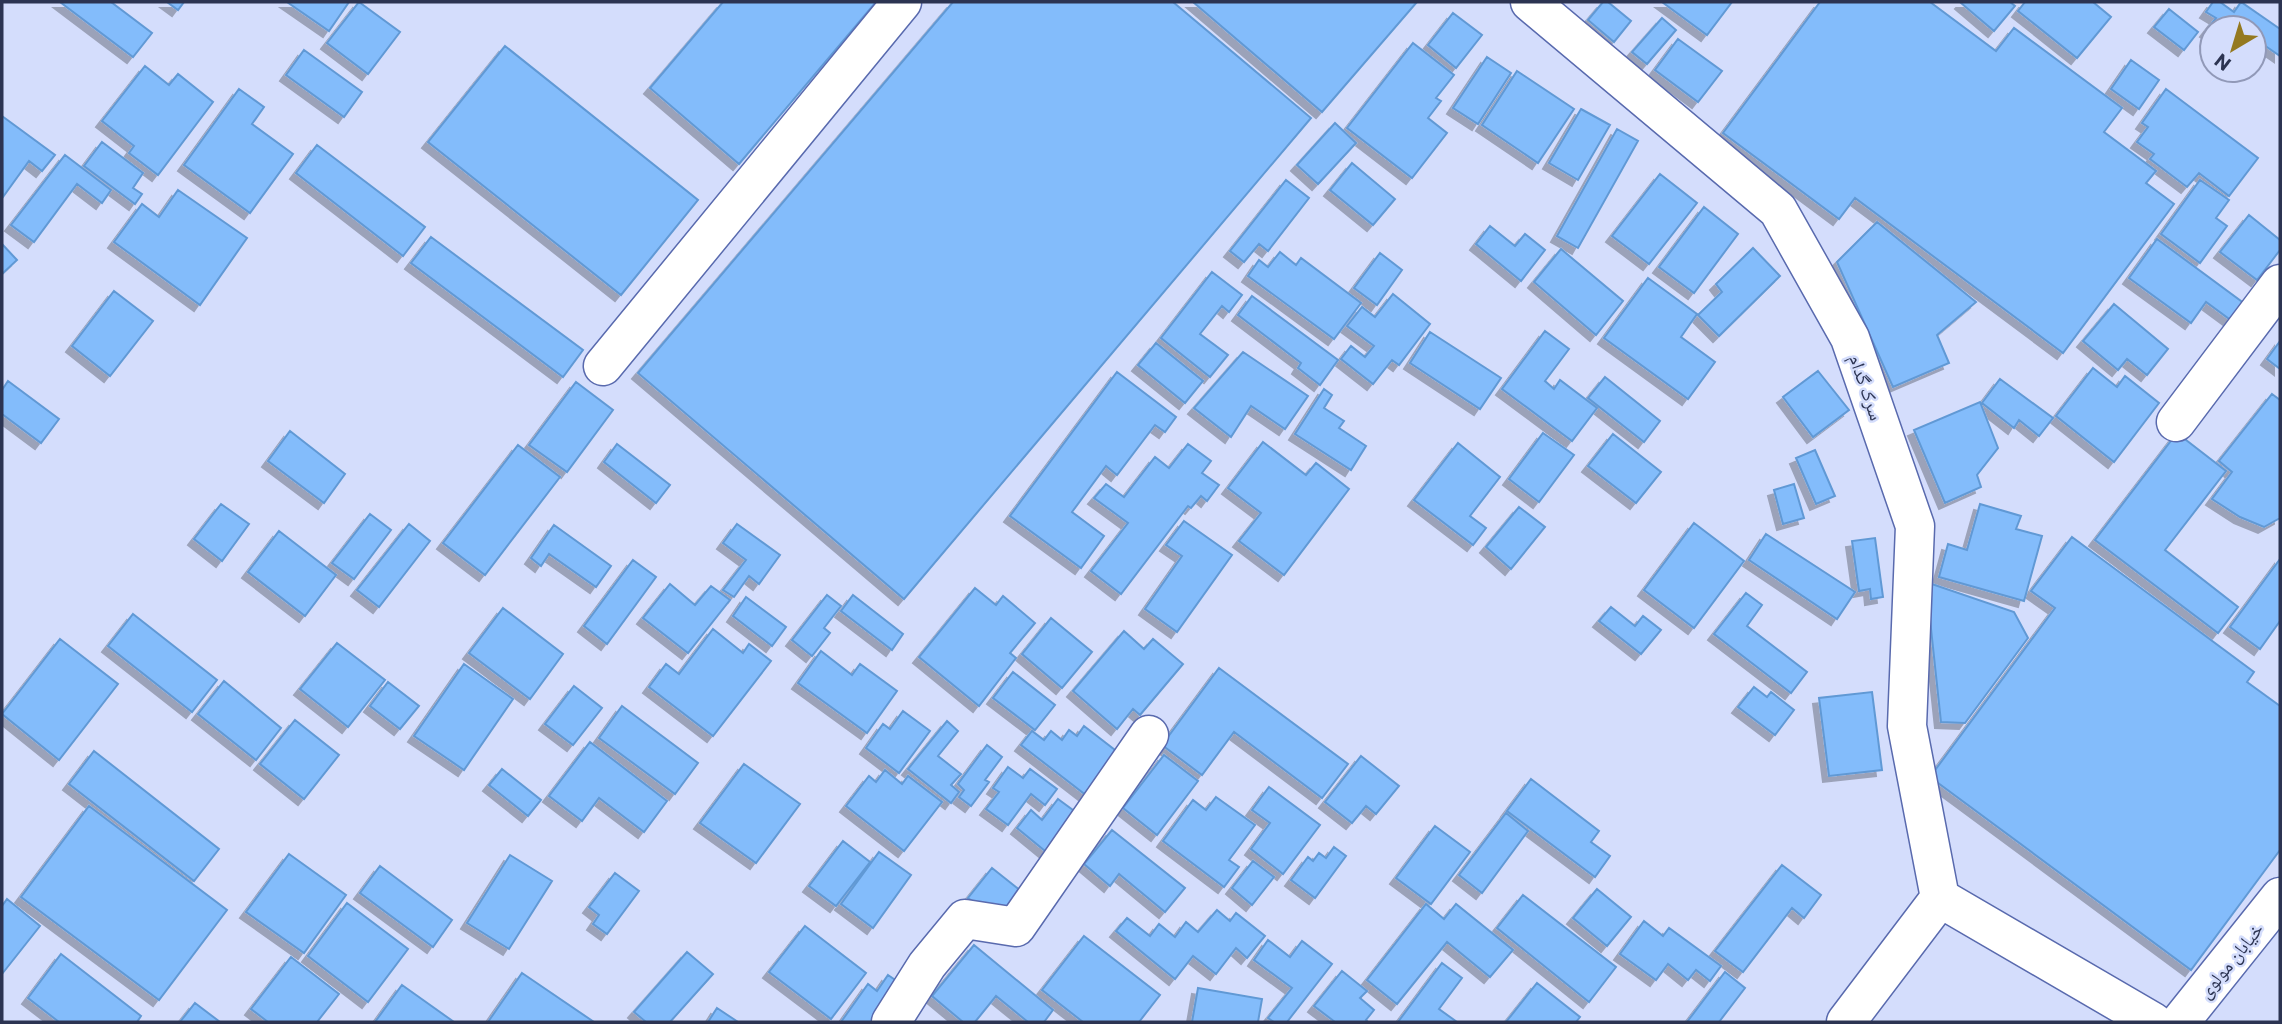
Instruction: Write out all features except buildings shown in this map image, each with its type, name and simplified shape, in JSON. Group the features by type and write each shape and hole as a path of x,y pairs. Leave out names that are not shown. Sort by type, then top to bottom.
{"street":[{"path":"603,366 902,2"},
{"name":"سرک گدام","path":"1530,2 1778,210 1850,338 1915,526 1907,726 1940,898"},
{"path":"2176,422 2280,284"},
{"path":"891,1022 927,965 965,919 1016,927 1149,736"},
{"name":"خیابان مولوی","path":"2180,1022 2280,897"},
{"path":"1846,1022 1940,898 2153,1022"}]}
